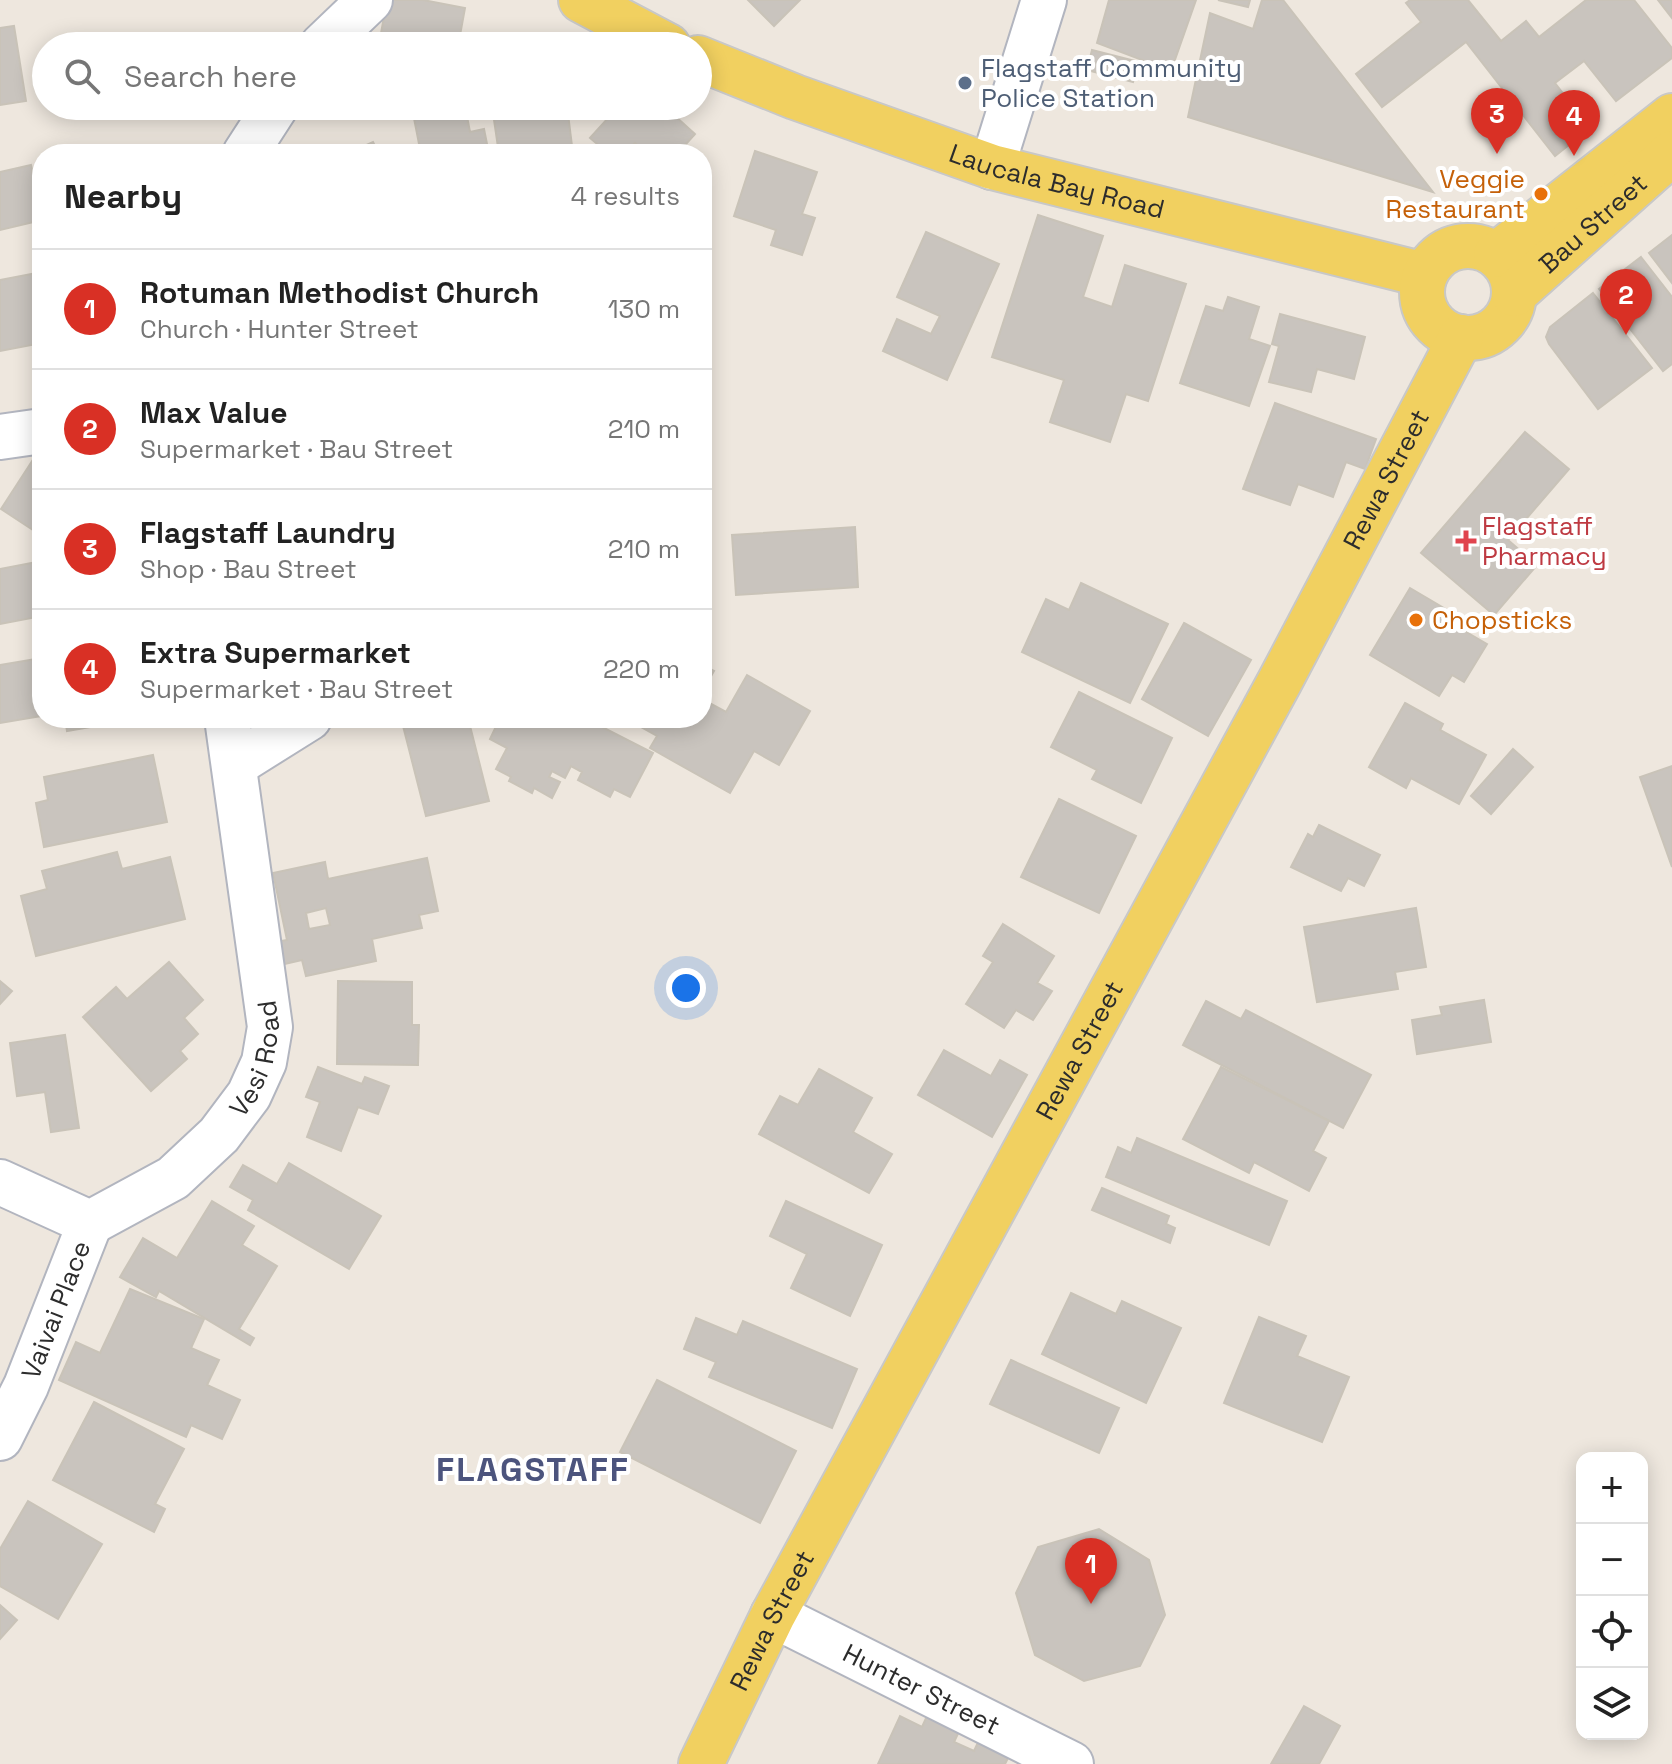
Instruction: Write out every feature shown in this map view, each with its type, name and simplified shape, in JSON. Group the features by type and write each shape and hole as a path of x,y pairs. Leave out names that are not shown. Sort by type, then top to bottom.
{"main road":[{"path":"581,0 642,32"},
{"name":"Laucala Bay Road","path":"712,64 809,102 992,167 1425,275"},
{"name":"Bau Street","path":"1496,255 1672,116"},
{"name":"Bau Street","path":"1514,294 1672,153"},
{"path":"1464,246 1481,247 1496,255 1506,266 1514,294 1510,309 1502,322 1491,331 1477,336 1461,337 1445,332 1428,314 1421,291 1425,275 1441,256 1464,246"},
{"name":"Rewa Street","path":"701,1764 773,1615 1280,681 1461,337"}],"street":[{"path":"337,32 370,0"},
{"path":"992,167 1044,0"},
{"path":"251,144 267,120"},
{"path":"0,437 32,432"},
{"name":"Vesi Road","path":"90,1223 173,1178 219,1135 249,1095 264,1062 270,1027 228,728"},
{"path":"234,765 293,728"},
{"path":"0,1182 90,1223"},
{"name":"Vaivai Place","path":"0,1438 26,1386 90,1223"},
{"name":"Hunter Street","path":"773,1615 1071,1764"}],"building":[{"path":"387,0 423,0 465,8 461,32 381,32"},
{"path":"748,0 800,0 774,26"},
{"path":"1109,0 1196,0 1171,71 1097,43"},
{"path":"1218,0 1250,0 1248,7"},
{"path":"1262,0 1283,0 1433,192 1188,117 1210,13 1253,29"},
{"path":"1410,0 1468,0 1501,41 1526,21 1539,37 1586,0 1634,0 1672,48 1672,58 1616,101 1584,61 1555,83 1590,128 1555,156 1466,42 1382,107 1356,74 1421,22 1406,3"},
{"path":"1658,0 1672,0 1672,18"},
{"path":"14,26 26,101 0,105 0,28"},
{"path":"1092,50 1139,62 1133,82 1087,70"},
{"path":"414,120 468,120 470,132 484,129 487,144 419,144"},
{"path":"494,120 569,120 572,144 498,144"},
{"path":"606,120 680,120 695,134 686,144 597,144 590,138"},
{"path":"755,151 817,172 802,214 815,218 802,255 771,245 776,230 734,216"},
{"path":"31,165 32,222 0,230 0,172"},
{"path":"1038,215 1103,236 1083,297 1112,307 1125,265 1186,284 1148,401 1126,394 1110,442 1050,422 1064,380 992,357"},
{"path":"926,232 999,264 947,380 883,351 897,319 931,334 940,316 897,297"},
{"path":"1672,235 1672,283 1649,253"},
{"path":"1641,257 1672,297 1672,364 1663,371 1599,289"},
{"path":"32,274 32,345 0,351 0,280"},
{"path":"1593,293 1652,368 1598,409 1546,337 1550,327"},
{"path":"1228,297 1259,307 1249,339 1270,346 1249,406 1180,383 1206,306 1223,311"},
{"path":"1280,314 1365,337 1354,379 1317,369 1311,392 1269,382 1279,346 1272,344"},
{"path":"1275,403 1376,439 1365,469 1346,462 1333,497 1298,484 1290,505 1243,489"},
{"path":"1525,432 1569,469 1508,540 1537,565 1494,615 1421,553"},
{"path":"32,461 32,529 1,509"},
{"path":"855,527 858,587 736,595 732,535"},
{"path":"32,563 32,618 0,624 0,569"},
{"path":"1081,583 1168,624 1130,703 1022,652 1046,599 1069,610"},
{"path":"1410,588 1449,611 1444,619 1487,644 1464,682 1452,675 1439,696 1370,655"},
{"path":"1184,623 1251,660 1208,736 1142,699"},
{"path":"32,660 32,718 0,723 0,665"},
{"path":"747,675 810,711 779,765 754,751 730,793 650,748 657,736 643,728 712,728 712,704 726,712"},
{"path":"1079,692 1172,738 1141,803 1092,779 1097,770 1051,747"},
{"path":"1405,703 1443,724 1440,730 1486,755 1459,804 1411,778 1406,788 1369,767"},
{"path":"404,728 471,728 489,801 426,816"},
{"path":"495,728 604,728 653,753 630,797 614,789 610,797 578,780 582,772 571,766 565,778 552,771 549,777 560,782 552,798 534,788 532,793 509,781 511,777 496,769 507,748 490,739"},
{"path":"1513,749 1533,767 1491,814 1471,796"},
{"path":"153,755 167,822 44,847 36,803 48,800 44,777"},
{"path":"1672,766 1672,867 1640,777"},
{"path":"1059,799 1136,836 1099,913 1021,877"},
{"path":"1319,825 1380,855 1364,886 1348,878 1341,891 1291,867 1308,834 1313,837"},
{"path":"117,852 122,869 170,857 185,919 36,956 21,896 47,889 42,871"},
{"path":"427,858 438,911 419,915 422,928 372,939 376,961 306,976 302,960 280,965 275,942 287,940 273,873 325,862 328,879","holes":["326,908 330,925 309,929 306,913"]},
{"path":"1416,908 1426,967 1395,972 1398,989 1317,1002 1304,927"},
{"path":"1003,924 1054,956 1037,983 1052,991 1033,1020 1016,1010 1004,1028 966,1004 993,962 983,956"},
{"path":"169,962 203,1000 184,1018 198,1034 180,1051 187,1059 151,1091 83,1017 116,987 127,999"},
{"path":"0,981 12,991 0,1004"},
{"path":"338,981 412,982 412,1025 419,1025 418,1065 337,1064"},
{"path":"1484,1000 1491,1042 1417,1054 1412,1020 1442,1015 1440,1007"},
{"path":"1206,1001 1241,1019 1246,1010 1371,1075 1343,1128 1183,1045"},
{"path":"65,1035 79,1128 51,1132 45,1092 17,1096 10,1043"},
{"path":"944,1050 991,1076 1000,1060 1027,1075 992,1137 918,1095"},
{"path":"318,1067 362,1084 365,1077 389,1086 378,1114 358,1107 341,1151 307,1137 320,1102 306,1097"},
{"path":"1221,1067 1329,1121 1313,1151 1326,1158 1309,1191 1254,1162 1249,1173 1183,1139"},
{"path":"819,1069 872,1098 853,1132 892,1154 869,1193 759,1134 780,1096 798,1105"},
{"path":"1137,1138 1287,1201 1269,1245 1106,1177 1118,1147 1131,1153"},
{"path":"289,1163 381,1216 349,1269 248,1210 253,1200 230,1187 243,1165 277,1184"},
{"path":"1102,1188 1169,1216 1166,1224 1175,1228 1170,1243 1092,1210"},
{"path":"212,1201 254,1226 242,1245 277,1266 239,1329 254,1338 250,1345 159,1291 156,1297 120,1277 143,1238 177,1258"},
{"path":"786,1201 882,1245 850,1316 791,1288 807,1254 770,1236"},
{"path":"130,1289 204,1319 191,1348 219,1360 207,1385 240,1400 222,1439 191,1425 186,1437 59,1380 76,1342 100,1353"},
{"path":"1071,1293 1116,1314 1122,1301 1181,1328 1146,1403 1042,1354"},
{"path":"1259,1317 1306,1336 1297,1356 1349,1377 1322,1442 1224,1403"},
{"path":"696,1318 737,1335 743,1321 857,1369 832,1428 709,1377 716,1362 684,1349"},
{"path":"1011,1360 1119,1408 1099,1453 990,1404"},
{"path":"657,1380 796,1451 760,1523 620,1452"},
{"path":"94,1402 184,1449 155,1504 165,1509 154,1532 53,1480"},
{"path":"28,1501 102,1544 58,1619 0,1586 0,1549"},
{"path":"1099,1529 1149,1560 1165,1615 1140,1666 1084,1681 1035,1655 1016,1593 1038,1547"},
{"path":"0,1605 17,1620 0,1639"},
{"path":"932,1705 964,1721 954,1742 974,1751 981,1736 1012,1750 1005,1764 878,1764 900,1716 922,1727"},
{"path":"1304,1706 1340,1726 1319,1764 1271,1764"}],"place":[{"name":"Flagstaff Community Police Station","path":"965,83"},
{"name":"Flagstaff Laundry","path":"1497,154"},
{"name":"Extra Supermarket","path":"1574,156"},
{"name":"Veggie Restaurant","path":"1541,194"},
{"name":"Max Value","path":"1626,335"},
{"name":"Flagstaff Pharmacy","path":"1466,541"},
{"name":"Chopsticks","path":"1416,620"},
{"name":"Rotuman Methodist Church","path":"1091,1604"}],"district":[{"name":"FLAGSTAFF","path":"533,1469"}]}
